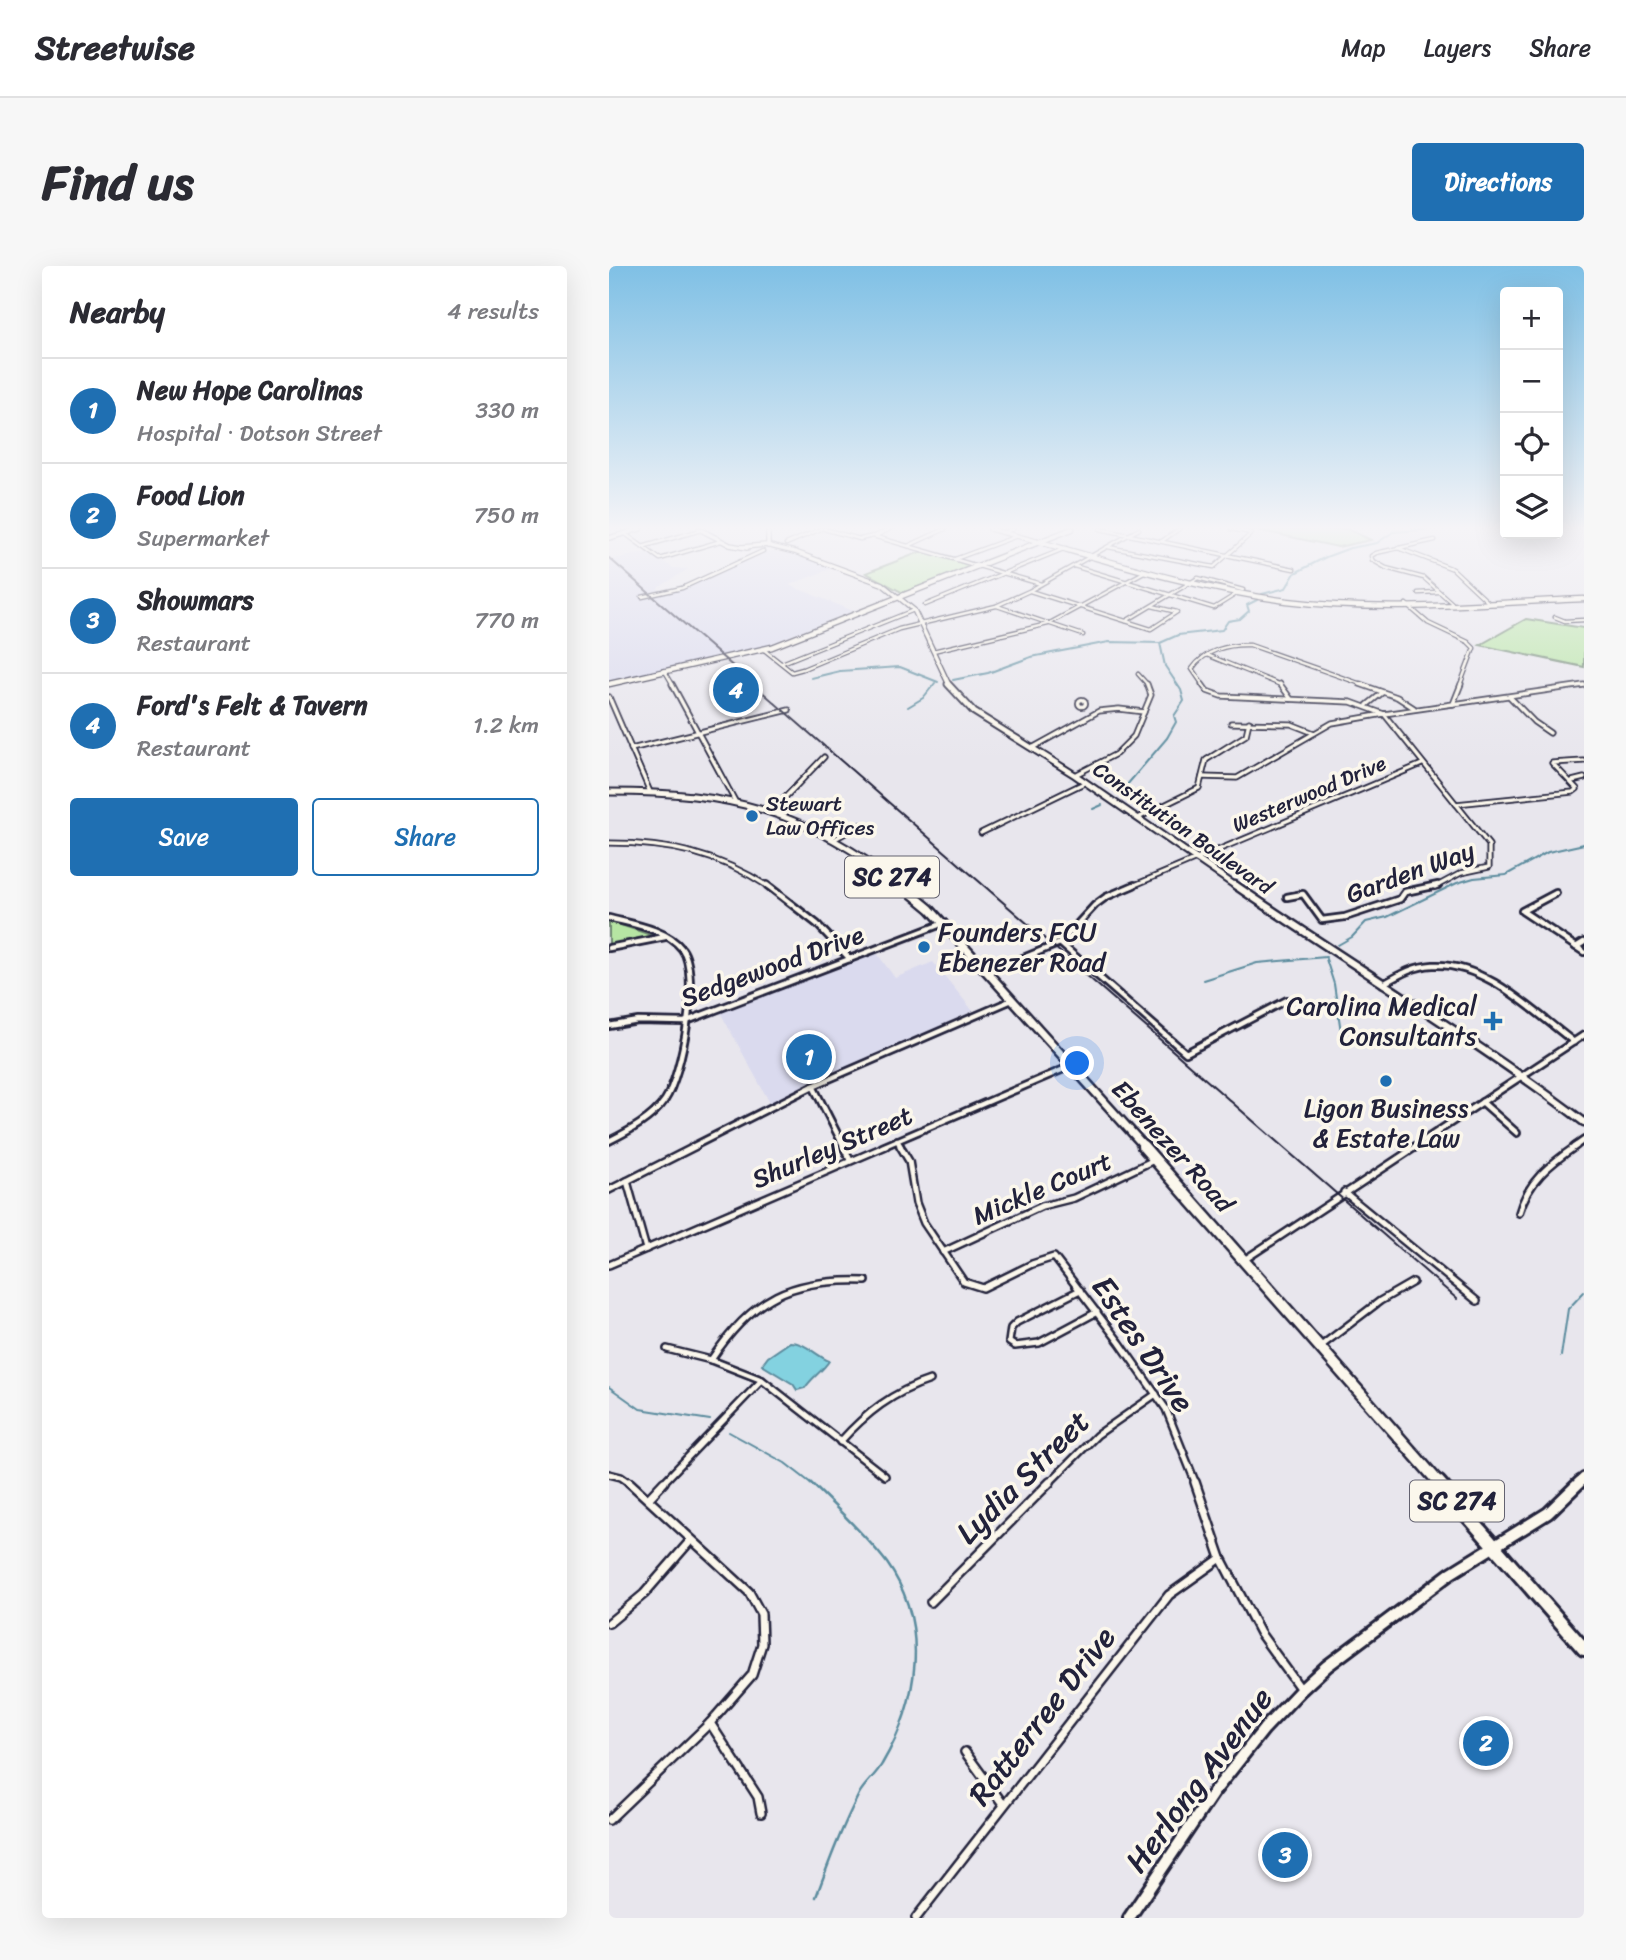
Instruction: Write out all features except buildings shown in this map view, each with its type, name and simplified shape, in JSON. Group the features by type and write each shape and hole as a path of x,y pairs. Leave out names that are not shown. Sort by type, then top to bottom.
{"main road":[{"path":"609,685 763,649 876,606"},
{"name":"SC 274","path":"609,792 650,792"},
{"name":"Ebenezer Road","path":"650,792 696,794 735,800 772,811 833,840 900,883 944,922 1584,1649"}],"street":[{"name":"Constitution Boulevard","path":"910,606 922,623 946,682 974,712 1086,782 1195,859 1524,1076 1584,1122"},
{"path":"763,649 792,672 899,629 996,606"},
{"path":"996,606 1083,635"},
{"path":"1079,606 1151,629 1177,612 1152,606"},
{"path":"1126,621 1152,606"},
{"path":"1408,606 1426,622 1468,642 1474,648 1453,704"},
{"path":"933,652 1048,624 1082,607"},
{"path":"781,664 914,610"},
{"path":"1555,617 1565,621 1584,620"},
{"path":"1415,709 1405,701 1383,692 1250,645 1234,645 1198,658 1192,669 1207,691 1221,696 1351,702 1367,705 1384,713 1455,804 1567,793 1577,789 1552,762 1584,761"},
{"path":"1206,655 1279,683 1291,699"},
{"path":"666,673 735,800"},
{"path":"1075,775 1123,749 1134,736 1151,695 1147,684 1138,674"},
{"path":"1202,777 1237,778 1340,720 1584,685"},
{"path":"1367,705 1383,692"},
{"path":"1509,696 1534,722 1550,733"},
{"path":"609,697 650,792"},
{"path":"1086,705 1099,711"},
{"path":"631,749 789,709"},
{"path":"1032,748 1099,711 1119,709 1144,712"},
{"path":"1138,818 1199,788 1206,760 1247,735 1249,722"},
{"path":"1230,723 1291,724 1315,733"},
{"path":"772,811 824,757"},
{"name":"Westerwood Drive","path":"989,972 1059,943 1100,901 1423,764"},
{"path":"1572,781 1584,778"},
{"path":"981,833 1086,782"},
{"name":"Garden Way","path":"1287,897 1303,894 1322,920 1345,917 1400,899 1405,892 1433,887 1461,873 1488,868 1489,845 1455,804"},
{"path":"833,840 860,825"},
{"path":"609,843 674,847 724,863 796,906 825,930 849,959"},
{"path":"1556,893 1522,911 1584,952"},
{"path":"609,918 666,937 684,950 688,959 689,995 674,1086 666,1100 636,1126 609,1140"},
{"name":"Sedgewood Drive","path":"609,1026 638,1021 684,1022 944,922"},
{"path":"609,948 666,937"},
{"path":"1576,947 1584,942"},
{"path":"1059,943 1186,1053 1287,1000"},
{"path":"1383,984 1404,969 1419,965 1437,964 1462,968 1488,980 1574,1042"},
{"path":"609,1190 813,1086 1013,1000"},
{"path":"1244,1260 1584,1035"},
{"name":"Shurley Street","path":"609,1265 1072,1066"},
{"path":"813,1086 850,1160"},
{"path":"1482,1102 1517,1133"},
{"name":"Estes Drive","path":"897,1140 909,1161 916,1203 924,1223 964,1282 983,1288 1032,1264 1054,1257 1097,1312 1166,1409 1221,1558 1260,1633 1301,1690"},
{"path":"1520,1213 1522,1198 1535,1177 1584,1140"},
{"name":"Mickle Court","path":"943,1252 1042,1206 1074,1198 1155,1159"},
{"path":"627,1181 646,1249"},
{"path":"1344,1192 1477,1301"},
{"path":"711,1360 724,1338 743,1317 763,1300 784,1289 820,1279 866,1281"},
{"path":"1320,1346 1380,1301 1412,1282"},
{"path":"1080,1290 1017,1322 1011,1328 1009,1342 1015,1346 1039,1343 1097,1312"},
{"path":"667,1349 711,1360 762,1381 885,1476"},
{"path":"840,1442 876,1404 895,1392 930,1380"},
{"path":"649,1498 762,1381"},
{"name":"Lydia Street","path":"931,1602 1097,1435 1156,1394"},
{"path":"609,1474 621,1477 649,1498 749,1592 761,1614 762,1644 752,1675 710,1723 609,1820"},
{"name":"Herlong Avenue","path":"1129,1918 1213,1793 1264,1728 1301,1690 1327,1666 1451,1573 1548,1513 1584,1478"},
{"path":"609,1623 644,1594 691,1540"},
{"name":"Ratterree Drive","path":"916,1918 1169,1595 1221,1558"},
{"path":"710,1723 758,1797 761,1813"},
{"path":"965,1752 1003,1804"}],"shaded area":[{"path":"609,606 841,606 853,611 759,648 609,682"},
{"path":"876,952 895,978 933,962 973,1011 770,1103 720,1012"}],"green space":[{"path":"1526,619 1584,628 1584,667 1480,645"},
{"path":"609,921 651,935 652,936 609,946"}],"water":[{"path":"790,1342 805,1346 829,1361 805,1388 797,1390 793,1384 762,1365 768,1357"}],"waterway":[{"path":"1160,643 1178,635 1222,630 1228,621 1240,619 1249,611 1247,606"},
{"path":"953,680 988,673 1031,657 1109,642 1160,643"},
{"path":"1120,793 1167,738 1176,722 1174,716 1184,701 1181,690 1165,666 1160,643"},
{"path":"811,678 840,671 900,667 938,682"},
{"path":"908,707 923,698 935,683"},
{"path":"1093,809 1102,805"},
{"path":"1338,945 1352,937 1366,922 1387,917 1457,883 1474,878 1506,875 1548,852 1584,844"},
{"path":"1203,980 1257,963 1326,957"},
{"path":"1326,959 1334,984 1341,1032"},
{"path":"1561,1356 1568,1309 1584,1292"},
{"path":"609,1387 640,1409 710,1420"},
{"path":"729,1432 785,1463 812,1484"},
{"path":"812,1484 887,1563 901,1587 910,1612 915,1664 904,1716 894,1740 882,1764 861,1790 853,1806 816,1897"}],"railway":[{"path":"664,606 1457,1299"}],"place":[{"name":"Ford's Felt & Tavern","path":"736,690"},
{"name":"Stewart Law Offices","path":"752,816"},
{"name":"Founders FCU Ebenezer Road","path":"924,947"},
{"name":"Carolina Medical Consultants","path":"1493,1021"},
{"name":"New Hope Carolinas","path":"809,1057"},
{"name":"Ligon Business & Estate Law","path":"1386,1081"},
{"name":"Food Lion","path":"1486,1743"},
{"name":"Showmars","path":"1285,1855"}]}
